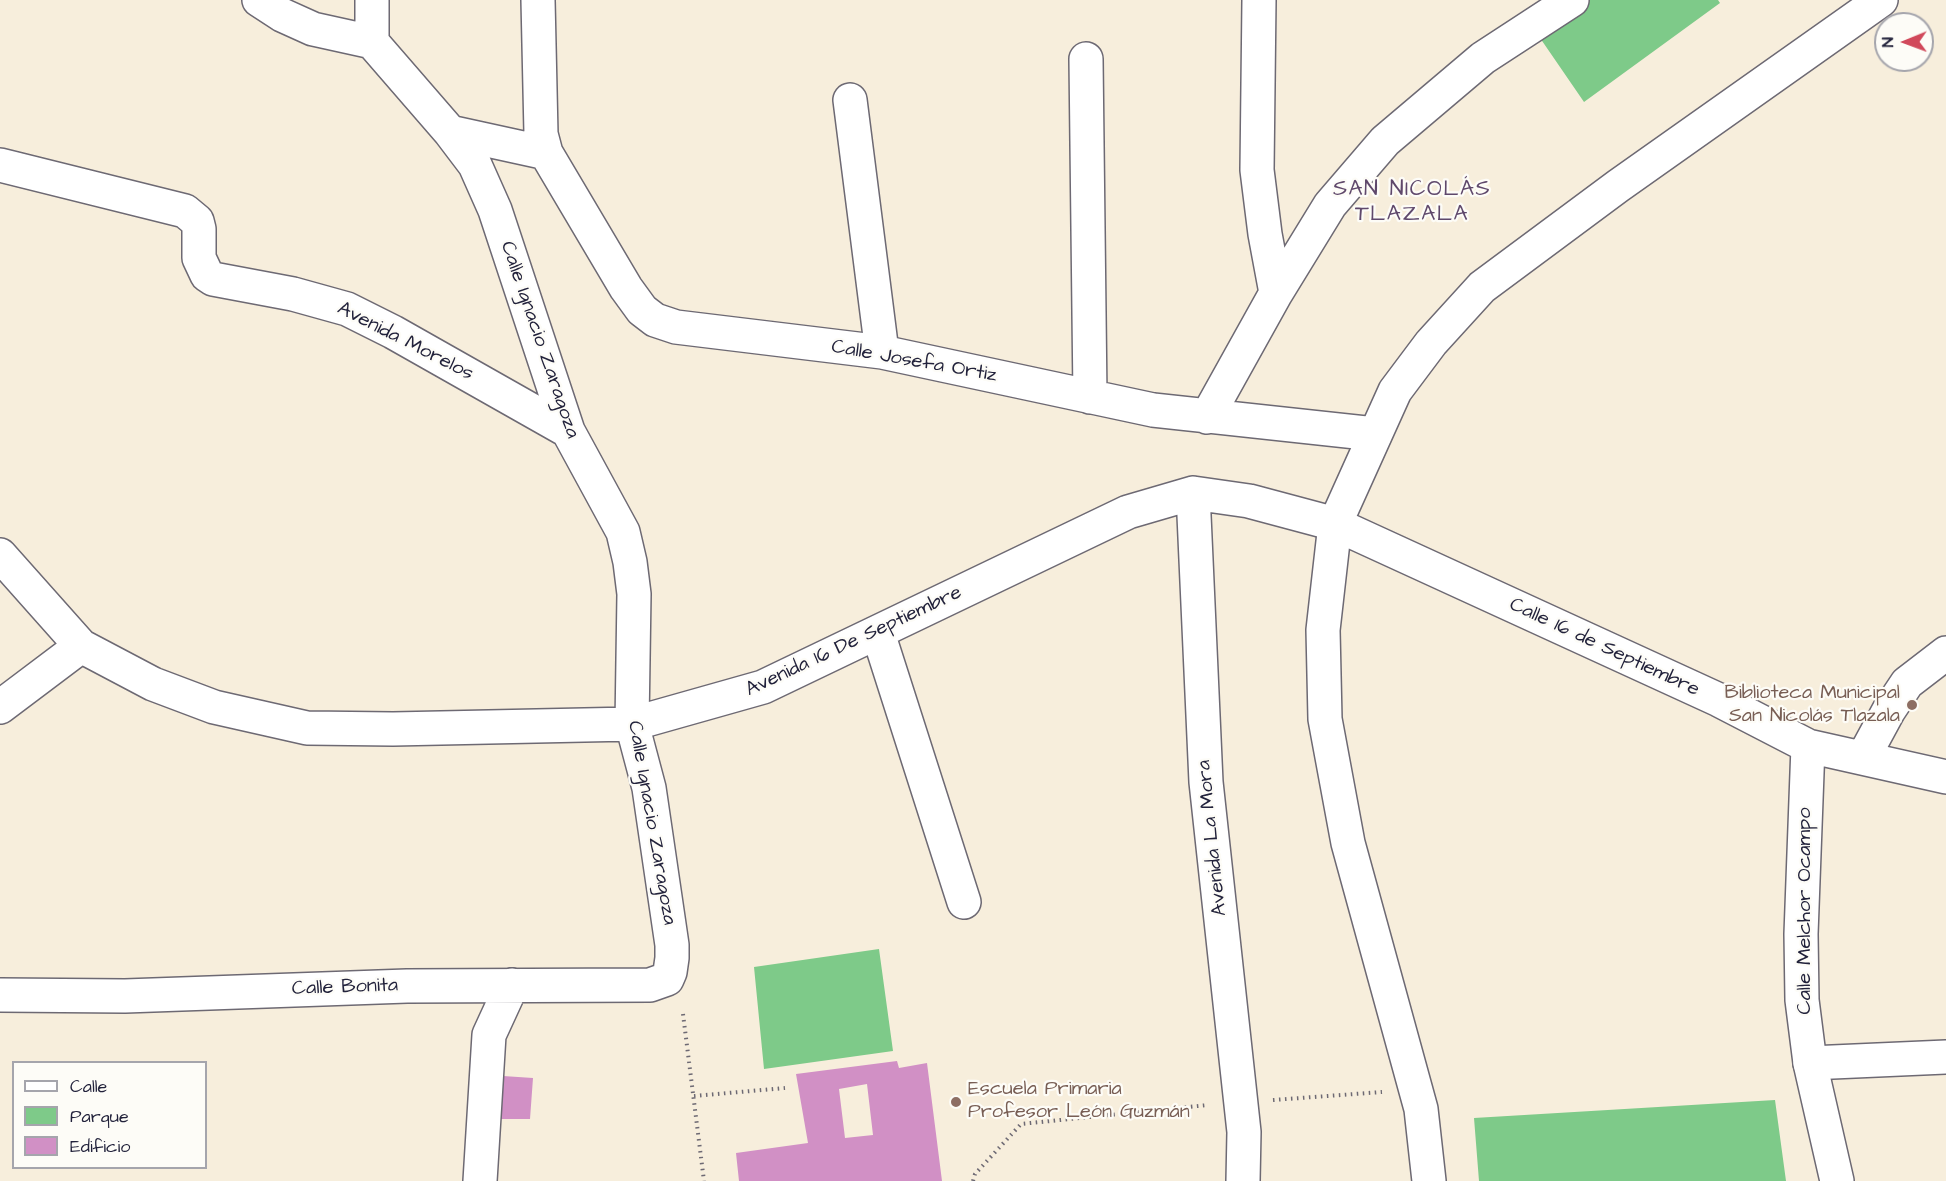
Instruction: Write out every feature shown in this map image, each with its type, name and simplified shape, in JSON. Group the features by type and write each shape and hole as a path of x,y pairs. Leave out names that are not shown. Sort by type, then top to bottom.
{"street":[{"path":"259,0 282,15 313,29 372,42 372,0"},
{"name":"Calle Josefa Ortiz","path":"538,0 541,134 546,153 626,288 642,310 655,320 676,327 882,352 1154,410 1375,434"},
{"path":"1259,0 1257,170 1265,234 1276,293"},
{"path":"1207,417 1276,293 1330,205 1385,141 1484,58 1572,0"},
{"path":"1429,1181 1421,1109 1348,843 1325,718 1323,630 1335,524 1395,390 1431,343 1482,287 1617,186 1881,0"},
{"name":"Calle Ignacio Zaragoza","path":"372,42 450,132 475,165 495,210 568,431 623,532 634,594 632,724 649,788 672,958"},
{"path":"1086,59 1090,397"},
{"path":"850,100 882,352"},
{"path":"450,132 546,153"},
{"name":"Avenida Morelos","path":"0,165 185,211 197,221 198,258 207,275 213,279 293,294 347,309 404,338 568,431"},
{"name":"Avenida 16 De Septiembre","path":"81,646 153,684 204,703 308,728 393,729 632,724 763,687 1128,512 1193,494 1249,501 1335,524"},
{"name":"Avenida La Mora","path":"1193,494 1206,782 1244,1132 1243,1181"},
{"name":"Calle 16 de Septiembre","path":"1335,524 1719,700 1808,746 1946,777"},
{"path":"0,555 81,646 0,707"},
{"path":"878,633 964,902"},
{"path":"1863,758 1889,710 1907,683 1946,653"},
{"name":"Calle Melchor Ocampo","path":"1808,746 1802,1000 1810,1063 1837,1181"},
{"name":"Calle Bonita","path":"0,995 125,996 407,986 650,985 667,979 672,958"},
{"path":"480,1181 489,1035 512,985"},
{"path":"1810,1063 1946,1057"}],"path":[{"path":"683,1014 704,1181"},
{"path":"694,1096 784,1088"},
{"path":"1241,1102 1415,1089"},
{"path":"973,1181 975,1174 1021,1124 1180,1107"}],"green space":[{"path":"1584,0 1718,0 1720,3 1584,102 1538,35"},
{"path":"879,949 893,1051 764,1069 754,967"},
{"path":"1775,1100 1786,1181 1479,1181 1474,1118"}],"building":[{"path":"897,1061 899,1068 927,1063 942,1181 739,1181 736,1153 808,1143 796,1074","holes":["867,1084 873,1135 845,1138 839,1089"]},
{"path":"503,1076 533,1078 530,1119 500,1119"}],"place":[{"name":"Biblioteca Municipal San Nicolás Tlazala","path":"1912,705"},
{"name":"Escuela Primaria Profesor León Guzmán","path":"956,1102"}],"district":[{"name":"SAN NICOLÁS TLAZALA","path":"1412,202"}]}
